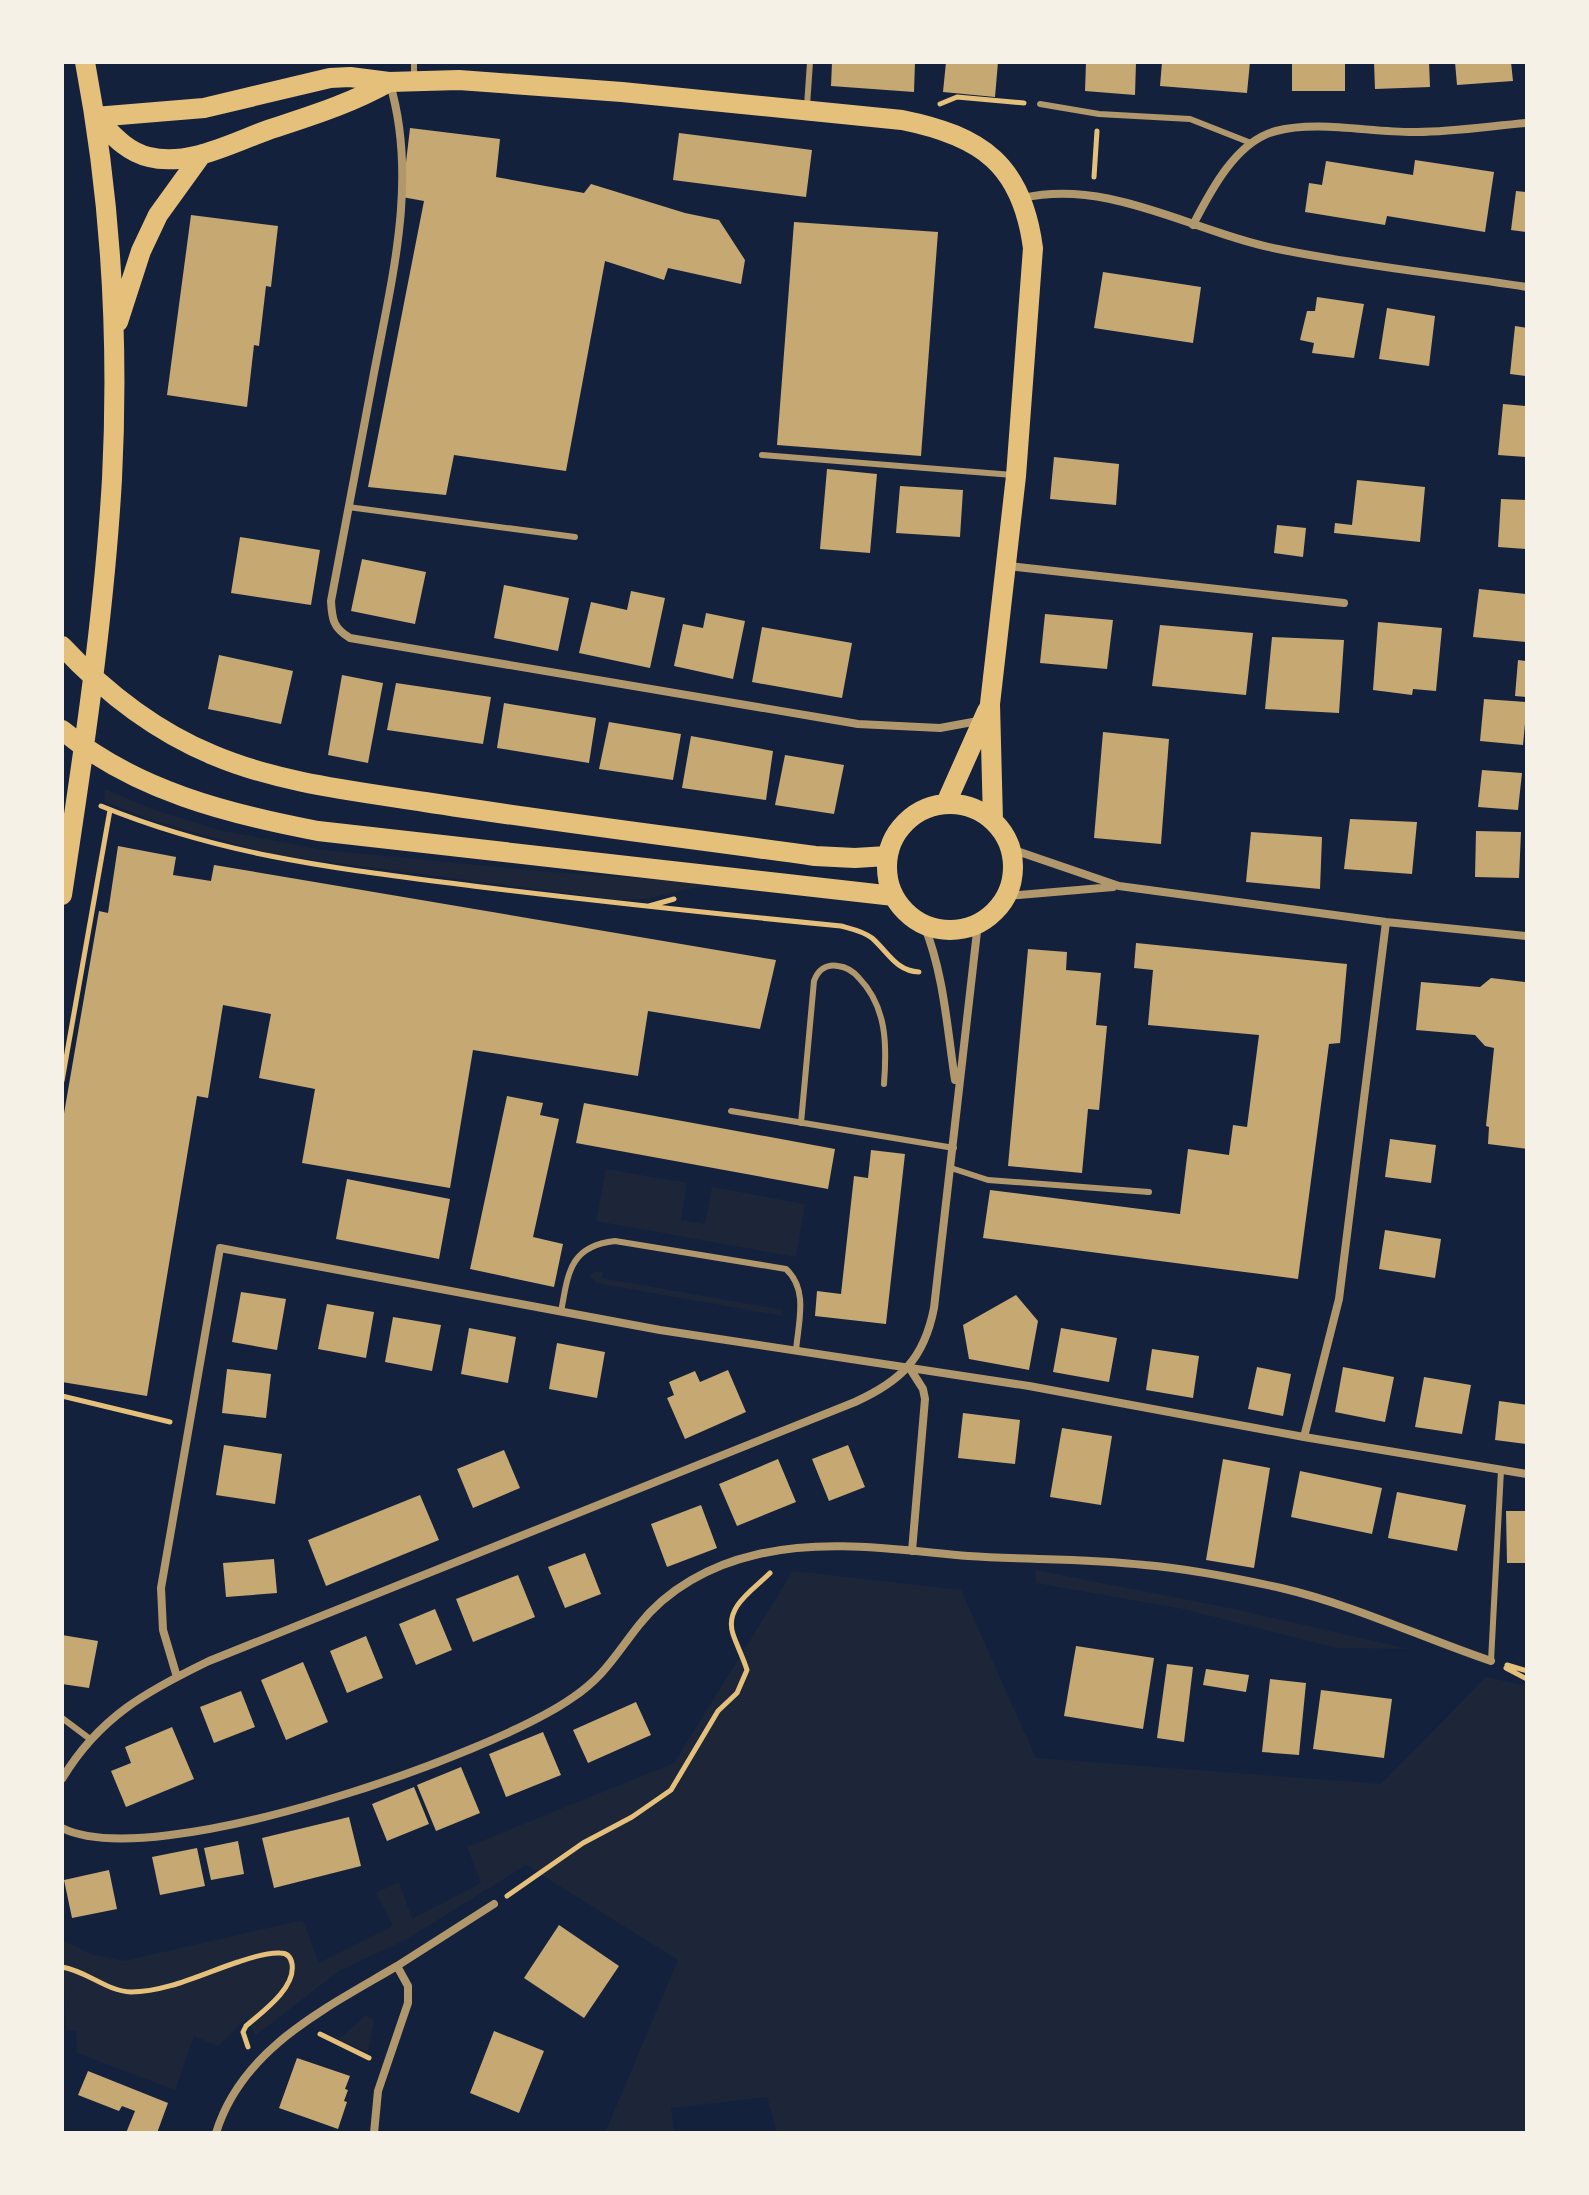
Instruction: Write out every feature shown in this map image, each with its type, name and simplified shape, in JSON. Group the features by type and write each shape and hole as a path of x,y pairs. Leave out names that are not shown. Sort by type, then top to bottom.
{"main road":[{"path":"62,895 98,627 112,478 113,337 106,212 85,62"},
{"path":"95,117 137,154 167,159 202,154 341,106 414,71 459,80 902,120 933,126 981,149 1014,182 1022,199 1030,224 1033,268 1008,566 987,712 993,821"},
{"path":"95,117 204,108 330,78 389,82"},
{"path":"113,337 141,251 158,215 202,154"},
{"path":"62,646 82,668 116,696 178,739 215,756 261,771 336,788 471,809 799,854 855,858 887,856"},
{"path":"946,803 987,712"},
{"path":"62,730 88,751 132,775 173,793 266,821 318,831 894,896"},
{"path":"946,803 979,811 1004,834 1011,849 1011,881 1006,896 989,916 961,929 924,925 906,913 894,896 887,877 887,856 894,835 907,819 925,808 946,803"}],"street":[{"path":"389,82 402,146 401,230 331,601 332,616 338,631 350,638 858,724 940,728 987,712"},
{"path":"1193,225 1216,179 1252,144 1274,131 1312,128 1418,132 1527,123"},
{"path":"1022,199 1057,193 1092,196 1123,202 1280,250 1527,287"},
{"path":"1008,566 1344,603"},
{"path":"1011,849 1119,886 1386,922 1527,936"},
{"path":"1006,896 1119,886"},
{"path":"1304,1437 1339,1299 1386,922"},
{"path":"62,1779 90,1739 131,1702 209,1661 855,1402 886,1385 909,1367 923,1349 930,1329 954,1148 957,1092 978,923"},
{"path":"924,925 939,972 957,1092"},
{"path":"177,1677 163,1630 161,1588 220,1248 561,1312 1029,1386 1527,1474"},
{"path":"909,1367 923,1389 925,1399 912,1551"},
{"path":"62,1828 109,1839 154,1836 274,1815 353,1793 513,1732 569,1701 609,1668 657,1605 698,1576 752,1555 817,1545 1145,1565 1218,1576 1350,1606 1491,1661"},
{"path":"216,2133 235,2089 256,2062 301,2025 494,1904"},
{"path":"374,2133 378,2091 408,2003 408,1986 397,1966"}],"lane":[{"path":"807,110 810,62"},
{"path":"1040,104 1099,114 1190,119 1252,144"},
{"path":"762,455 1016,476"},
{"path":"348,507 575,537"},
{"path":"801,1123 814,981 817,972 829,965 847,968 855,973 876,998 887,1049 884,1084"},
{"path":"731,1111 954,1148"},
{"path":"951,1168 988,1180 1149,1192"},
{"path":"561,1312 569,1270 585,1249 600,1243 615,1241 786,1269 799,1286 801,1301 796,1351"},
{"path":"1491,1661 1501,1470"},
{"path":"62,1718 90,1739"}],"path":[{"path":"902,120 957,97 1040,104"},
{"path":"1092,196 1099,114"},
{"path":"96,804 150,825 227,848 318,867 644,907 841,926 870,937 904,969 939,972"},
{"path":"62,1081 110,810"},
{"path":"62,1396 189,1427"},
{"path":"494,1904 583,1843 632,1817 671,1790 718,1711 737,1693 747,1670 730,1621 734,1608 773,1570 797,1558 805,1547"},
{"path":"62,1967 82,1972 116,1990 138,1991 251,1958 281,1952 288,1955 292,1970 286,1985 243,2032 256,2062"},
{"path":"301,2025 386,2066"}],"shaded area":[{"path":"105,789 152,809 219,830 323,850 562,873 715,883 646,899 619,900 276,855 148,819 104,801"},
{"path":"606,1169 687,1183 681,1220 705,1224 712,1187 805,1204 796,1257 596,1221"},
{"path":"603,1271 602,1278 783,1310 782,1316 596,1283 590,1276"},
{"path":"1035,1570 1234,1609 1409,1649 1337,1648 1183,1609 1036,1583"},
{"path":"793,1571 961,1590 1036,1758 1381,1784 1486,1677 1527,1686 1527,2133 777,2133 767,2097 671,2108 674,2133 605,2133 678,1960 526,1865 407,1939 339,1971 256,2035 246,2019 218,2046 194,2036 175,2090 77,2053 76,2031 66,2030 62,1940 91,1954 124,1961 303,1920 319,1963 393,1926 376,1893 399,1882 412,1919 481,1883 467,1847 674,1763"},
{"path":"366,2015 374,2020 368,2052 338,2040"}],"building":[{"path":"832,62 915,62 914,92 831,86"},
{"path":"946,62 998,62 995,97 943,92"},
{"path":"1086,62 1136,62 1135,95 1085,91"},
{"path":"1162,62 1250,62 1247,93 1160,86"},
{"path":"1292,62 1345,62 1345,91 1292,91"},
{"path":"1374,62 1429,62 1430,87 1375,89"},
{"path":"1455,62 1511,62 1513,81 1457,85"},
{"path":"410,128 500,139 496,177 584,193 591,184 685,213 719,220 745,260 741,284 668,268 664,280 605,261 566,471 454,455 446,495 368,487 424,201 402,197"},
{"path":"679,133 812,150 806,197 673,180"},
{"path":"1415,160 1494,172 1485,232 1387,216 1385,225 1305,212 1309,183 1322,185 1326,161 1413,175"},
{"path":"1516,191 1527,192 1527,232 1511,230"},
{"path":"191,215 278,226 271,287 266,286 259,346 254,345 247,407 167,395"},
{"path":"794,222 938,232 921,456 777,445"},
{"path":"1103,272 1201,287 1193,343 1094,328"},
{"path":"1317,297 1364,304 1354,358 1312,353 1314,343 1300,340 1307,311 1315,311"},
{"path":"1387,308 1435,316 1429,366 1379,359"},
{"path":"1515,326 1527,328 1527,376 1510,374"},
{"path":"1503,404 1527,406 1527,457 1498,455"},
{"path":"1054,457 1119,464 1116,505 1050,499"},
{"path":"827,469 877,474 870,553 820,549"},
{"path":"1357,480 1425,487 1420,542 1334,533 1335,523 1352,525"},
{"path":"900,486 963,490 960,537 896,533"},
{"path":"1501,499 1527,500 1527,549 1498,547"},
{"path":"1277,525 1306,528 1303,557 1274,553"},
{"path":"240,537 320,550 311,605 231,593"},
{"path":"362,559 426,572 415,624 351,611"},
{"path":"504,585 569,598 558,651 494,638"},
{"path":"1479,589 1527,594 1527,642 1473,637"},
{"path":"631,591 665,598 650,668 579,653 591,602 627,610"},
{"path":"706,613 745,621 733,679 674,666 683,624 703,628"},
{"path":"1045,614 1113,620 1107,669 1040,663"},
{"path":"1378,622 1442,628 1436,691 1413,689 1412,695 1373,690"},
{"path":"1160,625 1253,633 1246,695 1152,686"},
{"path":"762,627 852,643 842,698 752,682"},
{"path":"1272,637 1344,640 1339,713 1265,709"},
{"path":"219,655 293,671 281,724 208,709"},
{"path":"1518,660 1527,661 1527,697 1515,696"},
{"path":"342,675 383,683 368,763 328,755"},
{"path":"396,683 491,697 483,744 387,730"},
{"path":"1484,699 1527,702 1523,745 1480,741"},
{"path":"504,703 596,718 589,763 497,748"},
{"path":"609,722 681,734 673,780 599,769"},
{"path":"1103,732 1169,739 1161,844 1094,838"},
{"path":"691,736 773,751 766,800 682,788"},
{"path":"785,755 844,765 834,814 775,805"},
{"path":"1482,770 1522,773 1518,810 1478,807"},
{"path":"1350,819 1417,822 1412,874 1344,869"},
{"path":"1476,831 1521,832 1519,878 1475,877"},
{"path":"1251,832 1322,837 1320,889 1246,882"},
{"path":"118,846 176,857 173,875 211,881 214,865 776,960 760,1029 648,1011 638,1076 473,1050 450,1188 302,1163 315,1089 259,1078 271,1014 223,1005 208,1098 197,1096 147,1396 62,1382 62,1125 99,911 108,913"},
{"path":"1136,943 1347,964 1340,1043 1329,1044 1298,1279 983,1238 990,1190 1180,1214 1188,1149 1229,1155 1233,1125 1247,1127 1259,1035 1148,1025 1153,970 1134,968"},
{"path":"1028,949 1067,952 1066,970 1101,973 1096,1025 1107,1026 1099,1110 1088,1109 1082,1173 1008,1166"},
{"path":"1491,978 1525,982 1527,979 1527,1149 1488,1144 1489,1127 1486,1126 1494,1048 1485,1046 1475,1035 1416,1030 1421,982 1480,987"},
{"path":"507,1096 543,1103 540,1115 559,1119 533,1237 563,1244 554,1287 470,1269"},
{"path":"584,1103 835,1149 828,1189 576,1143"},
{"path":"1390,1139 1436,1145 1431,1183 1385,1177"},
{"path":"871,1150 905,1154 886,1324 815,1316 817,1291 841,1294 854,1176 868,1178"},
{"path":"347,1179 450,1199 439,1259 336,1239"},
{"path":"1385,1230 1441,1239 1435,1278 1379,1269"},
{"path":"241,1292 286,1299 277,1350 232,1342"},
{"path":"1016,1295 1038,1321 1029,1370 969,1359 963,1325"},
{"path":"327,1304 374,1312 366,1358 318,1349"},
{"path":"393,1317 441,1325 432,1371 385,1362"},
{"path":"469,1328 516,1337 508,1383 461,1374"},
{"path":"1061,1328 1117,1338 1109,1382 1053,1372"},
{"path":"557,1343 605,1352 597,1398 549,1389"},
{"path":"1152,1349 1199,1356 1193,1398 1146,1390"},
{"path":"1257,1367 1291,1374 1283,1416 1248,1409"},
{"path":"1343,1367 1394,1377 1385,1422 1335,1412"},
{"path":"227,1369 271,1374 266,1418 222,1413"},
{"path":"728,1370 746,1412 685,1439 667,1398 674,1395 669,1382 695,1371 700,1382"},
{"path":"1424,1377 1471,1385 1462,1434 1415,1427"},
{"path":"1499,1401 1527,1405 1527,1444 1495,1440"},
{"path":"963,1413 1020,1420 1015,1464 958,1458"},
{"path":"1062,1428 1112,1436 1101,1505 1050,1497"},
{"path":"224,1445 282,1454 275,1504 216,1495"},
{"path":"848,1445 865,1487 829,1501 812,1459"},
{"path":"504,1450 520,1488 473,1508 457,1469"},
{"path":"778,1459 796,1502 737,1526 719,1484"},
{"path":"1223,1459 1270,1468 1254,1568 1206,1560"},
{"path":"1300,1471 1382,1488 1372,1534 1291,1517"},
{"path":"1397,1492 1466,1505 1457,1551 1388,1538"},
{"path":"420,1495 439,1540 326,1586 308,1540"},
{"path":"701,1505 717,1548 667,1567 651,1524"},
{"path":"1506,1511 1527,1511 1527,1563 1507,1563"},
{"path":"585,1553 601,1594 565,1608 548,1567"},
{"path":"274,1559 277,1593 226,1597 223,1563"},
{"path":"518,1575 535,1617 473,1642 456,1599"},
{"path":"435,1609 452,1650 416,1665 399,1624"},
{"path":"62,1635 98,1641 89,1688 62,1684"},
{"path":"366,1636 383,1678 347,1693 330,1651"},
{"path":"1076,1646 1154,1658 1143,1729 1064,1716"},
{"path":"303,1662 328,1722 286,1740 261,1680"},
{"path":"1167,1664 1193,1667 1184,1742 1157,1738"},
{"path":"1206,1669 1249,1675 1246,1692 1203,1685"},
{"path":"1270,1679 1306,1683 1299,1755 1262,1752"},
{"path":"1321,1690 1392,1699 1384,1758 1313,1749"},
{"path":"241,1691 255,1727 214,1743 200,1707"},
{"path":"636,1702 651,1735 588,1763 573,1730"},
{"path":"172,1727 194,1779 126,1807 111,1771 131,1763 125,1747"},
{"path":"543,1732 561,1775 506,1797 489,1754"},
{"path":"461,1767 480,1813 436,1831 417,1785"},
{"path":"414,1787 429,1824 387,1841 372,1804"},
{"path":"349,1817 361,1866 274,1888 262,1838"},
{"path":"238,1841 244,1874 211,1880 204,1848"},
{"path":"197,1848 205,1886 160,1895 152,1857"},
{"path":"109,1870 117,1909 72,1918 64,1880"},
{"path":"559,1925 619,1966 584,2018 524,1978"},
{"path":"494,2031 544,2051 519,2113 470,2093"},
{"path":"297,2058 350,2076 345,2089 348,2090 344,2101 347,2102 338,2129 279,2108"},
{"path":"88,2071 168,2103 157,2133 126,2133 135,2111 122,2106 119,2111 78,2095"}]}
